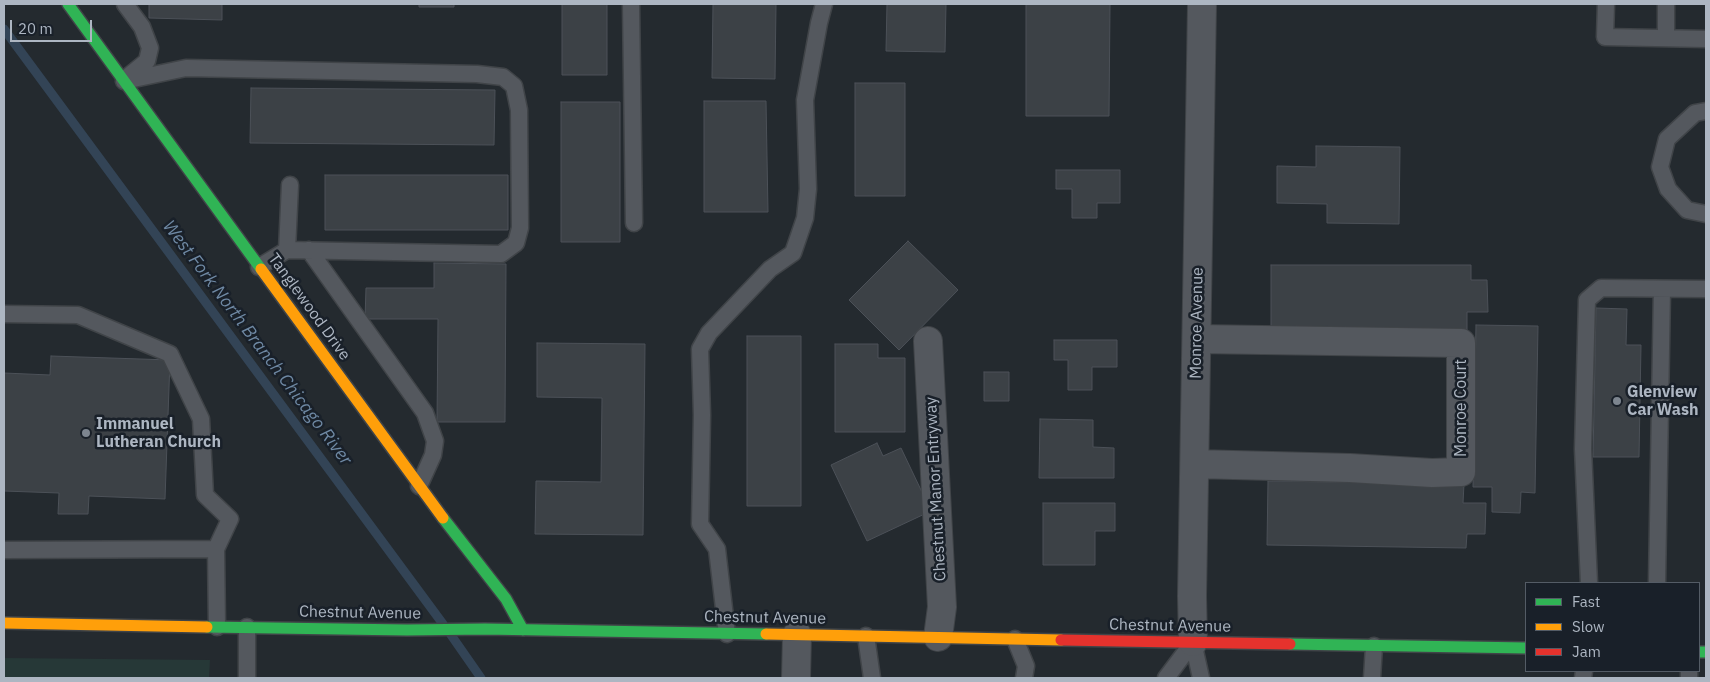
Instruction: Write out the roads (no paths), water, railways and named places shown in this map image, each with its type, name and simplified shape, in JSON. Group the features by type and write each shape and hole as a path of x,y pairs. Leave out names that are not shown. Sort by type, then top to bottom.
{"street":[{"name":"Tanglewood Drive","path":"68,4 419,486 506,599 523,630"},
{"name":"Monroe Avenue","path":"1193,642 1192,596 1202,4"},
{"name":"Monroe Court","path":"1195,464 1350,468 1432,473 1461,472 1461,343 1197,339"},
{"name":"Chestnut Manor Entryway","path":"928,341 942,607 938,638"},
{"name":"Chestnut Avenue","path":"4,623 407,630 485,629 1525,648"},
{"path":"796,678 797,635"}],"lane":[{"path":"124,81 148,61 150,48 142,27 125,4"},
{"path":"632,4 634,222"},
{"path":"727,634 718,549 700,524 702,415 700,349 709,333 770,269 793,253 805,218 808,189 805,100 824,4"},
{"path":"1606,4 1605,37 1706,39"},
{"path":"1666,4 1666,38"},
{"path":"124,81 186,68 477,74 503,77 514,86 519,110 520,228 516,242 501,254 286,250 259,267"},
{"path":"1706,111 1695,113 1667,139 1660,167 1668,189 1687,210 1706,214"},
{"path":"286,250 290,185"},
{"path":"309,250 425,413 435,441 433,455 419,486"},
{"path":"1589,582 1583,449 1587,300 1601,288 1706,289"},
{"path":"1657,582 1662,289"},
{"path":"4,314 78,314 170,354 201,419 205,495 230,520 216,549 217,627"},
{"path":"4,550 216,549"},
{"path":"247,628 247,678"},
{"path":"866,636 872,678"},
{"path":"1015,639 1026,666 1024,678"},
{"path":"1166,678 1193,642"},
{"path":"1193,642 1201,678"},
{"path":"1372,678 1374,646"}],"waterway":[{"name":"West Fork North Branch Chicago River","path":"4,29 443,624"},
{"name":"West Fork North Branch Chicago River","path":"451,635 481,678"}],"place":[{"name":"Glenview Car Wash","path":"1617,401"},
{"name":"Immanuel Lutheran Church","path":"86,433"}]}
